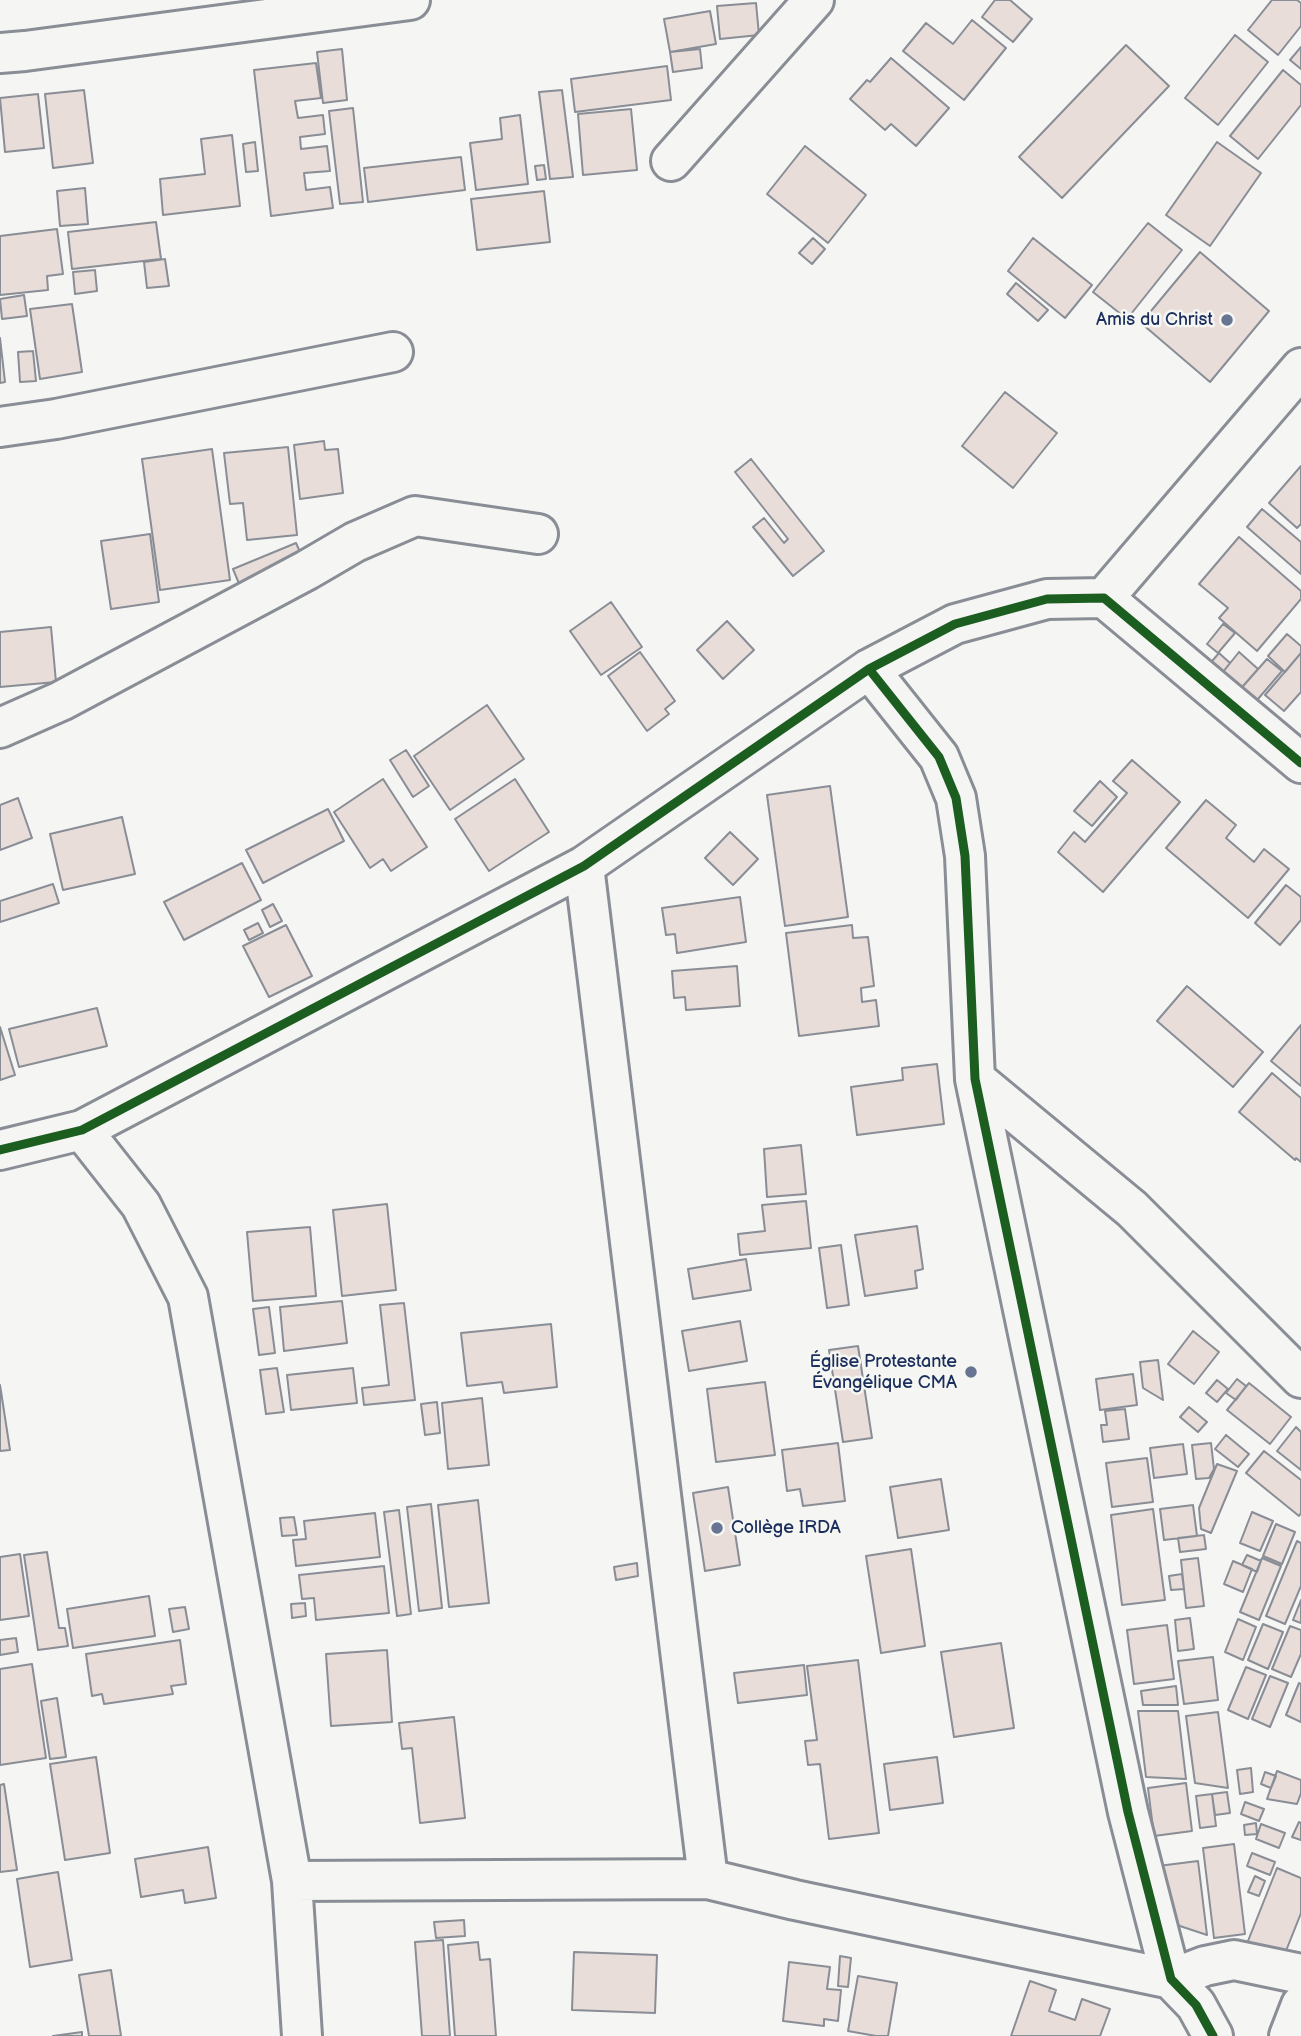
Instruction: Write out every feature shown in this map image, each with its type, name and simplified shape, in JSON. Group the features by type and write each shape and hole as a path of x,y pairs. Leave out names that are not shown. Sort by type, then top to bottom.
{"street":[{"path":"0,53 410,0"},
{"path":"671,161 814,0"},
{"path":"0,427 56,419 393,352"},
{"path":"1104,598 1301,368"},
{"path":"0,728 61,701 355,542 415,516 537,534"},
{"path":"0,1150 82,1130 584,866 869,669 955,624 1047,599 1104,598 1301,763"},
{"path":"869,669 939,757 956,799 965,856 975,1079 1128,1812 1171,1979 1196,2005 1213,2036"},
{"path":"584,866 708,1879"},
{"path":"975,1079 1132,1209 1301,1378"},
{"path":"82,1130 141,1205 188,1297 292,1881 302,2036"},
{"path":"292,1881 708,1879 795,1900 1171,1979 1205,1966 1234,1960 1301,1974"},
{"path":"1289,2036 1301,2005"}],"building":[{"path":"995,0 1010,0 1032,19 1013,42 982,17"},
{"path":"1272,0 1297,0 1301,3 1301,26 1278,55 1248,30"},
{"path":"756,3 759,35 720,39 717,6"},
{"path":"710,11 716,44 670,52 664,19"},
{"path":"972,20 1006,48 964,100 903,51 926,23 953,44"},
{"path":"1235,35 1268,62 1218,125 1185,98"},
{"path":"1126,45 1169,86 1062,198 1019,157"},
{"path":"1301,47 1301,69 1290,60"},
{"path":"342,49 347,100 323,103 317,52"},
{"path":"700,49 702,68 673,72 670,52"},
{"path":"891,58 949,108 916,146 891,124 885,130 850,99 867,80 870,82"},
{"path":"316,63 321,98 295,101 298,118 323,115 325,134 300,137 301,149 327,146 330,171 304,173 306,190 330,187 333,208 271,216 254,70"},
{"path":"667,66 671,100 575,112 571,79"},
{"path":"1283,70 1301,85 1301,105 1258,159 1230,136"},
{"path":"84,90 93,163 53,168 45,94"},
{"path":"562,90 573,177 550,179 539,92"},
{"path":"38,94 44,148 5,152 0,98"},
{"path":"353,108 363,202 340,204 329,111"},
{"path":"631,109 637,170 583,175 578,114"},
{"path":"520,115 528,184 476,190 470,143 502,139 500,118"},
{"path":"232,135 240,206 163,215 160,179 205,174 201,139"},
{"path":"255,142 258,171 246,172 243,144"},
{"path":"1217,142 1261,173 1210,246 1166,215"},
{"path":"805,146 866,195 828,243 767,194"},
{"path":"461,157 465,190 368,202 364,168"},
{"path":"544,165 546,179 537,180 535,166"},
{"path":"85,188 88,224 60,226 57,191"},
{"path":"544,191 550,242 477,250 471,199"},
{"path":"156,222 161,259 72,269 68,232"},
{"path":"1148,223 1182,250 1127,319 1093,292"},
{"path":"57,229 63,274 47,276 48,290 0,295 0,236"},
{"path":"813,238 825,249 812,264 799,253"},
{"path":"1033,238 1092,285 1065,318 1008,271"},
{"path":"1200,252 1269,311 1210,382 1141,323"},
{"path":"165,259 169,286 147,288 144,262"},
{"path":"95,270 97,291 75,294 73,272"},
{"path":"1016,283 1048,310 1038,321 1007,294"},
{"path":"24,295 27,316 2,319 0,299"},
{"path":"72,304 82,372 40,379 30,309"},
{"path":"0,338 5,382 0,383"},
{"path":"33,351 36,381 20,382 18,352"},
{"path":"1005,392 1057,433 1013,488 962,446"},
{"path":"324,441 325,450 338,449 343,493 300,499 294,445"},
{"path":"288,447 297,535 247,540 243,503 230,504 224,453"},
{"path":"212,449 230,580 160,590 142,459"},
{"path":"751,459 824,551 793,576 753,527 764,518 784,543 788,539 735,472"},
{"path":"1301,466 1301,524 1297,528 1269,503"},
{"path":"1262,509 1301,542 1301,574 1247,527"},
{"path":"150,534 159,602 111,609 101,541"},
{"path":"1239,537 1301,591 1301,599 1257,651 1219,618 1228,608 1199,584"},
{"path":"296,543 304,561 240,586 233,569"},
{"path":"611,602 642,647 601,675 570,631"},
{"path":"727,621 754,650 723,679 697,650"},
{"path":"1223,624 1235,633 1218,653 1207,644"},
{"path":"51,627 56,682 0,687 0,632"},
{"path":"1287,634 1301,646 1301,653 1285,672 1268,656"},
{"path":"640,652 675,701 665,709 669,714 647,731 608,676"},
{"path":"1239,652 1258,669 1237,693 1219,677"},
{"path":"1219,653 1230,663 1219,677 1207,667"},
{"path":"1301,653 1301,692 1284,711 1265,695"},
{"path":"1267,659 1282,671 1252,706 1237,693"},
{"path":"487,705 524,759 450,810 414,756"},
{"path":"406,750 429,786 413,797 390,760"},
{"path":"1132,760 1180,802 1103,892 1058,852 1074,832 1085,842 1127,793 1113,781"},
{"path":"383,779 427,847 391,871 383,859 370,868 334,812"},
{"path":"515,779 549,832 489,871 455,819"},
{"path":"1100,781 1117,797 1092,826 1074,811"},
{"path":"830,786 848,917 785,926 767,795"},
{"path":"18,798 32,838 0,850 0,805"},
{"path":"1206,800 1236,825 1226,838 1254,862 1264,849 1289,869 1248,918 1166,848"},
{"path":"328,809 344,841 263,883 246,850"},
{"path":"122,817 135,874 63,890 50,834"},
{"path":"730,832 758,859 733,885 705,858"},
{"path":"242,863 261,900 184,940 164,902"},
{"path":"53,884 59,903 0,922 0,901"},
{"path":"1286,885 1301,897 1301,920 1280,945 1255,923"},
{"path":"740,897 746,942 677,953 675,934 666,935 662,908"},
{"path":"273,904 282,921 270,927 262,910"},
{"path":"258,923 263,933 249,940 244,930"},
{"path":"286,925 312,976 269,997 243,946"},
{"path":"852,925 853,938 868,937 874,986 861,988 862,1002 876,1000 879,1026 799,1036 786,933"},
{"path":"737,966 740,1006 686,1010 685,997 674,998 672,971"},
{"path":"1187,986 1263,1052 1233,1087 1157,1021"},
{"path":"97,1008 107,1046 19,1067 9,1029"},
{"path":"1301,1025 1301,1086 1271,1061"},
{"path":"0,1027 15,1075 0,1080"},
{"path":"937,1064 944,1124 857,1135 851,1087 903,1080 902,1068"},
{"path":"1272,1073 1301,1098 1301,1162 1296,1158 1295,1160 1239,1112"},
{"path":"801,1145 806,1194 767,1197 764,1149"},
{"path":"806,1201 811,1248 740,1255 738,1234 765,1231 762,1205"},
{"path":"387,1204 396,1290 342,1296 333,1210"},
{"path":"917,1226 923,1269 915,1271 917,1288 865,1296 855,1235"},
{"path":"310,1227 316,1296 253,1301 247,1232"},
{"path":"841,1245 849,1305 827,1308 819,1248"},
{"path":"746,1259 751,1290 693,1299 688,1269"},
{"path":"342,1301 347,1343 284,1351 280,1307"},
{"path":"404,1303 415,1400 364,1405 362,1388 389,1385 380,1305"},
{"path":"269,1307 275,1353 259,1355 253,1309"},
{"path":"740,1321 747,1361 689,1371 682,1331"},
{"path":"551,1324 557,1387 504,1393 502,1382 467,1386 461,1333"},
{"path":"1193,1331 1219,1352 1194,1384 1168,1364"},
{"path":"858,1346 872,1438 843,1442 829,1350"},
{"path":"1158,1360 1163,1400 1143,1388 1140,1362"},
{"path":"277,1368 284,1412 266,1414 260,1370"},
{"path":"353,1368 357,1403 291,1410 287,1375"},
{"path":"1133,1374 1137,1405 1100,1410 1096,1379"},
{"path":"1237,1379 1246,1386 1236,1400 1226,1393"},
{"path":"1217,1380 1228,1389 1217,1402 1206,1393"},
{"path":"765,1382 775,1455 716,1462 707,1389"},
{"path":"1249,1383 1291,1417 1270,1444 1227,1410"},
{"path":"0,1385 10,1450 0,1451"},
{"path":"482,1398 489,1465 448,1469 442,1403"},
{"path":"437,1402 440,1433 425,1435 421,1404"},
{"path":"1189,1407 1207,1422 1198,1432 1180,1417"},
{"path":"1125,1409 1129,1439 1103,1442 1101,1425 1107,1425 1105,1411"},
{"path":"1296,1427 1301,1432 1301,1470 1277,1451"},
{"path":"1226,1435 1249,1454 1238,1467 1215,1449"},
{"path":"838,1443 845,1501 803,1506 800,1489 787,1491 782,1450"},
{"path":"1211,1443 1214,1469 1209,1478 1196,1479 1192,1445"},
{"path":"1183,1444 1187,1474 1154,1478 1150,1448"},
{"path":"1264,1451 1301,1480 1299,1516 1246,1473"},
{"path":"1147,1458 1153,1502 1112,1507 1106,1463"},
{"path":"1217,1464 1237,1471 1211,1533 1201,1529 1199,1508"},
{"path":"941,1479 949,1530 898,1538 890,1487"},
{"path":"728,1487 740,1565 705,1571 693,1493"},
{"path":"478,1500 489,1603 449,1607 438,1505"},
{"path":"431,1504 442,1608 419,1611 407,1507"},
{"path":"1193,1505 1197,1536 1164,1540 1160,1509"},
{"path":"1153,1509 1165,1600 1122,1605 1111,1515"},
{"path":"399,1510 411,1614 397,1616 384,1512"},
{"path":"1252,1512 1273,1521 1260,1551 1240,1543"},
{"path":"375,1513 380,1557 296,1566 293,1540 306,1539 304,1521"},
{"path":"294,1517 297,1535 282,1536 280,1518"},
{"path":"1276,1524 1295,1532 1282,1564 1263,1556"},
{"path":"1204,1535 1206,1549 1180,1552 1178,1538"},
{"path":"1297,1541 1301,1543 1301,1586 1285,1624 1266,1616"},
{"path":"911,1549 925,1646 881,1653 866,1556"},
{"path":"47,1552 59,1628 65,1628 68,1646 38,1650 24,1555"},
{"path":"20,1554 29,1616 0,1620 0,1557"},
{"path":"1247,1555 1261,1561 1257,1572 1242,1565"},
{"path":"1198,1558 1204,1606 1186,1608 1181,1560"},
{"path":"1262,1558 1281,1566 1259,1620 1240,1612"},
{"path":"1233,1561 1252,1569 1243,1592 1224,1584"},
{"path":"637,1563 638,1576 616,1580 614,1567"},
{"path":"384,1566 389,1613 316,1620 314,1598 302,1599 299,1575"},
{"path":"1182,1574 1184,1589 1171,1590 1169,1576"},
{"path":"149,1596 155,1636 73,1648 67,1609"},
{"path":"1301,1600 1301,1623 1293,1620"},
{"path":"305,1603 306,1616 292,1618 291,1604"},
{"path":"185,1607 189,1629 173,1632 169,1609"},
{"path":"1190,1618 1194,1649 1178,1651 1175,1620"},
{"path":"1238,1619 1256,1627 1243,1660 1225,1652"},
{"path":"1263,1624 1283,1632 1268,1669 1248,1660"},
{"path":"1167,1625 1174,1679 1134,1684 1127,1630"},
{"path":"1290,1626 1301,1630 1301,1654 1291,1677 1272,1669"},
{"path":"16,1638 18,1652 0,1655 0,1640"},
{"path":"180,1640 186,1684 171,1686 173,1694 104,1704 102,1694 92,1696 86,1654"},
{"path":"1001,1643 1014,1728 954,1737 941,1652"},
{"path":"387,1650 392,1722 331,1726 326,1654"},
{"path":"1213,1657 1218,1700 1184,1704 1178,1661"},
{"path":"858,1660 879,1833 829,1839 820,1764 808,1765 805,1741 817,1740 807,1666"},
{"path":"32,1664 46,1758 0,1765 0,1669"},
{"path":"804,1665 807,1695 738,1703 734,1673"},
{"path":"1246,1667 1266,1675 1248,1719 1228,1710"},
{"path":"1270,1676 1288,1683 1270,1727 1252,1719"},
{"path":"1299,1683 1301,1684 1301,1722 1286,1715"},
{"path":"1176,1686 1178,1705 1143,1705 1141,1691"},
{"path":"57,1698 66,1757 50,1759 41,1701"},
{"path":"1138,1711 1178,1711 1186,1779 1146,1777"},
{"path":"1218,1712 1228,1788 1195,1783 1186,1716"},
{"path":"454,1717 465,1818 420,1823 412,1748 402,1749 399,1723"},
{"path":"96,1757 110,1853 65,1860 50,1764"},
{"path":"937,1757 943,1803 890,1810 884,1764"},
{"path":"1251,1768 1253,1792 1240,1794 1237,1770"},
{"path":"1277,1771 1301,1780 1301,1793 1297,1804 1267,1799"},
{"path":"1265,1772 1276,1776 1271,1788 1261,1784"},
{"path":"1186,1783 1192,1831 1154,1836 1148,1788"},
{"path":"4,1784 17,1870 0,1872 0,1785"},
{"path":"1227,1792 1230,1813 1215,1815 1212,1794"},
{"path":"1212,1794 1216,1826 1200,1828 1196,1796"},
{"path":"1245,1802 1264,1809 1259,1821 1241,1814"},
{"path":"1299,1822 1301,1823 1301,1840 1292,1837"},
{"path":"1256,1823 1257,1834 1245,1835 1244,1825"},
{"path":"1261,1824 1285,1833 1279,1848 1256,1839"},
{"path":"1234,1844 1245,1934 1214,1938 1203,1848"},
{"path":"208,1847 216,1898 185,1903 183,1890 141,1897 135,1859"},
{"path":"1252,1853 1275,1862 1270,1875 1247,1866"},
{"path":"1198,1861 1207,1935 1165,1921 1158,1866"},
{"path":"1277,1868 1301,1878 1301,1913 1282,1961 1246,1946"},
{"path":"58,1872 72,1960 30,1967 17,1879"},
{"path":"1255,1876 1265,1881 1259,1896 1248,1892"},
{"path":"464,1920 465,1936 436,1938 434,1922"},
{"path":"443,1940 450,2036 422,2036 415,1942"},
{"path":"478,1942 480,1960 490,1959 496,2036 455,2036 448,1945"},
{"path":"574,1952 657,1955 655,2013 572,2010"},
{"path":"840,1956 851,1958 848,1987 838,1986"},
{"path":"789,1962 830,1967 827,1989 841,1990 838,2021 824,2019 824,2026 783,2021"},
{"path":"111,1970 121,2036 89,2036 79,1975"},
{"path":"858,1976 897,1983 888,2036 848,2031"},
{"path":"1030,1981 1056,1990 1049,2011 1075,2020 1082,1999 1110,2009 1100,2036 1011,2036"},
{"path":"82,2032 82,2036 53,2036"}],"cycle path":[{"path":"0,1150 82,1130 584,866 869,669 955,624 1047,599 1104,598 1301,763"},
{"path":"869,669 939,757 956,798 965,856 975,1079 1128,1812 1171,1979 1196,2005 1213,2036"}],"place":[{"name":"Amis du Christ","path":"1227,320"},
{"name":"Église Protestante Évangélique CMA","path":"971,1372"},
{"name":"Collège IRDA","path":"717,1528"}]}
